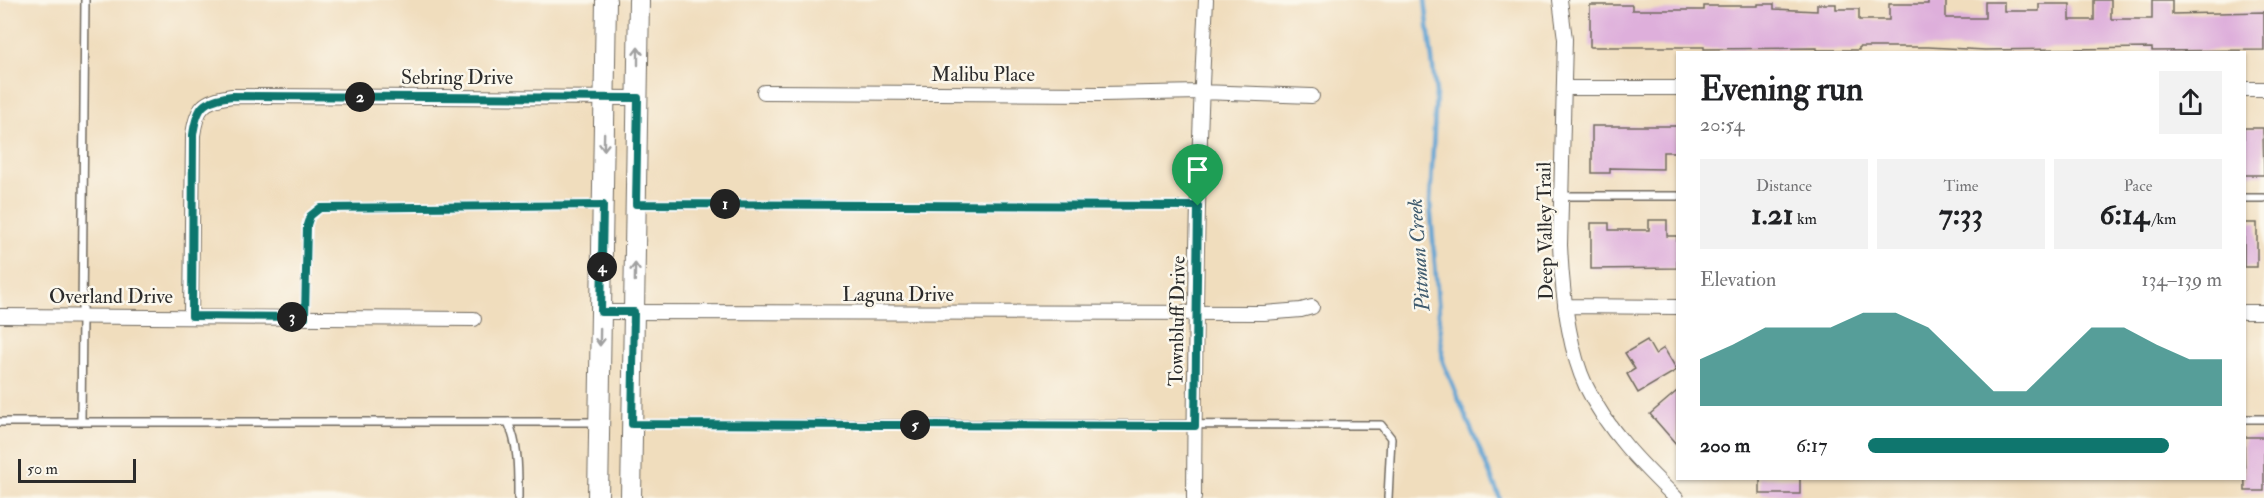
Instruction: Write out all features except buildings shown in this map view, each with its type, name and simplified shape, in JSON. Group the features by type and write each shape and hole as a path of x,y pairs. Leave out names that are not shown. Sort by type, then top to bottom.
{"main road":[{"path":"598,498 606,0"},
{"path":"631,498 639,0"}],"street":[{"name":"Townbluff Drive","path":"1194,498 1198,206 1206,0"},
{"name":"Deep Valley Trail","path":"1560,0 1565,39 1560,246 1565,306 1578,365 1586,386 1620,440 1676,498"},
{"path":"1564,88 1676,88"},
{"path":"2246,89 2264,89"},
{"name":"Malibu Place","path":"764,92 1090,94 1201,92 1312,96"},
{"name":"Sebring Drive","path":"192,316 195,116 204,104 216,98 232,96 638,98"},
{"path":"1565,306 1676,306"},
{"name":"Laguna Drive","path":"601,312 1196,311 1264,313 1312,307"},
{"path":"2246,312 2264,312"},
{"name":"Overland Drive","path":"0,316 474,319"}],"lane":[{"path":"81,422 85,0"},
{"path":"1561,196 1676,196"},
{"path":"2246,198 2264,198"},
{"path":"636,204 1198,206"},
{"path":"305,317 307,225 310,216 320,208 603,205"},
{"path":"2246,419 2264,419"},
{"path":"0,422 599,422"},
{"path":"508,422 516,442 518,498"},
{"path":"632,424 1382,425 1391,438 1388,498"}],"waterway":[{"name":"Pittman Creek","path":"1425,0 1436,93 1430,203 1443,362 1500,498"}],"route":[{"path":"232,96 638,98 636,204 1198,206 1195,426 632,424 634,312 601,312 603,205 331,206 320,208 310,216 307,225 305,317 192,316 195,116 204,104 216,98 232,96"}]}
